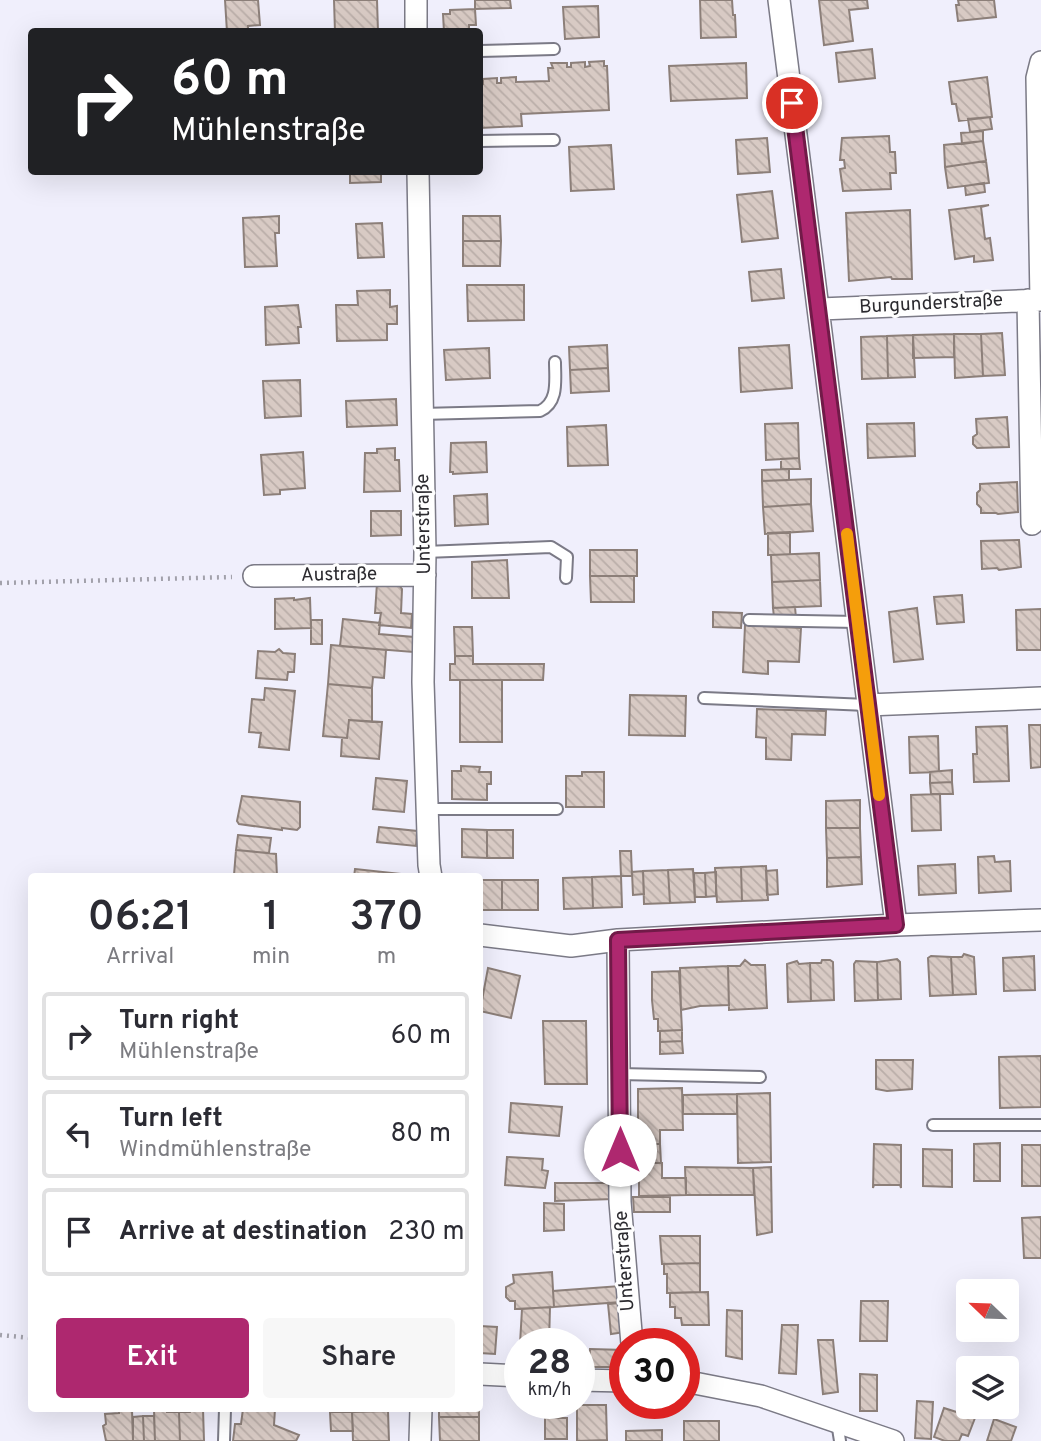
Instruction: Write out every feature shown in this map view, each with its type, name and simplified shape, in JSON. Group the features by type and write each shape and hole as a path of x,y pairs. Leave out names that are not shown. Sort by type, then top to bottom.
{"street":[{"path":"416,0 416,28"},
{"path":"779,0 896,925"},
{"path":"1031,524 1037,300 1037,78 1041,62"},
{"name":"Unterstraße","path":"418,175 425,552 423,682 431,873"},
{"name":"Burgunderstraße","path":"820,309 1037,300"},
{"name":"Austraße","path":"254,576 425,575"},
{"path":"867,705 1041,698"},
{"path":"483,935 571,947 618,940 1041,920"},
{"name":"Unterstraße","path":"618,940 620,1202 631,1328"},
{"path":"483,1374 504,1375"},
{"path":"700,1384 761,1396 839,1432 893,1441"},
{"path":"420,1441 421,1412"}],"lane":[{"path":"483,51 554,49"},
{"path":"483,141 554,140"},
{"path":"421,414 540,411 548,408 552,401 555,362"},
{"path":"425,552 551,547 567,557 566,578"},
{"path":"749,620 857,622"},
{"path":"704,698 867,705"},
{"path":"427,809 557,809"},
{"path":"619,1074 760,1077"},
{"path":"933,1125 1041,1125"},
{"path":"224,1441 225,1412"}],"path":[{"path":"0,583 254,576"},
{"path":"0,1335 28,1338"}],"building":[{"path":"225,0 258,0 260,25 227,28"},
{"path":"334,0 377,0 378,28 335,28"},
{"path":"475,0 510,0 511,8 475,9"},
{"path":"700,0 732,0 736,37 701,38"},
{"path":"819,0 867,0 868,8 849,10 853,41 824,45"},
{"path":"958,0 994,0 996,17 958,21"},
{"path":"598,6 599,37 565,39 563,7"},
{"path":"475,9 476,25 469,25 469,28 444,28 443,14 450,14 450,10"},
{"path":"872,49 875,78 839,82 836,53"},
{"path":"604,61 604,66 607,66 609,110 521,114 522,126 483,128 483,79 497,78 497,83 501,83 501,78 516,77 516,82 549,81 548,68 553,68 551,63 567,63 567,67 571,67 571,63 585,62 585,67 590,66 589,62"},
{"path":"746,63 747,98 671,101 669,66"},
{"path":"987,77 992,117 959,121 956,104 952,104 949,82"},
{"path":"990,117 992,129 970,132 968,119"},
{"path":"983,131 983,141 962,144 961,133"},
{"path":"889,136 890,152 895,152 896,173 890,173 891,189 843,191 840,169 845,168 844,160 840,160 842,138"},
{"path":"767,138 770,172 738,174 736,140"},
{"path":"983,141 986,161 945,167 944,145"},
{"path":"611,145 614,189 571,191 569,147"},
{"path":"986,161 989,183 948,188 945,167"},
{"path":"350,175 381,175 381,182 350,183"},
{"path":"984,183 985,192 966,195 965,186"},
{"path":"772,191 778,238 742,242 737,195"},
{"path":"989,205 981,207 985,239 990,238 993,260 974,262 974,256 955,259 949,210"},
{"path":"910,210 912,279 891,277 849,281 846,213"},
{"path":"279,216 279,233 275,233 277,266 245,267 243,218"},
{"path":"463,216 500,216 501,241 463,241"},
{"path":"382,223 384,257 358,258 356,224"},
{"path":"463,241 501,241 500,266 463,266"},
{"path":"781,269 784,298 752,301 749,272"},
{"path":"467,285 524,285 524,320 468,321"},
{"path":"390,290 390,307 397,306 397,324 387,324 387,340 337,341 336,305 358,305 357,291"},
{"path":"298,305 301,327 298,327 299,343 266,345 265,307"},
{"path":"1002,333 1005,375 983,376 981,334"},
{"path":"954,334 981,334 983,376 955,378"},
{"path":"954,334 954,357 913,358 913,335"},
{"path":"913,335 915,377 888,378 887,336"},
{"path":"887,336 888,378 862,379 861,337"},
{"path":"607,345 608,368 570,370 569,347"},
{"path":"789,345 792,388 741,392 739,348"},
{"path":"489,348 490,378 446,380 444,350"},
{"path":"608,368 609,391 571,393 570,370"},
{"path":"300,380 301,416 265,418 263,381"},
{"path":"396,399 397,425 347,427 346,401"},
{"path":"1007,417 1009,447 977,448 973,444 973,437 977,434 976,419"},
{"path":"798,423 799,458 766,460 765,424"},
{"path":"914,423 915,456 868,458 867,424"},
{"path":"606,425 608,465 568,466 567,427"},
{"path":"486,442 487,472 450,472 451,443"},
{"path":"395,448 395,460 399,460 400,491 364,492 365,453"},
{"path":"303,452 305,488 280,490 280,494 264,495 261,455"},
{"path":"799,458 800,469 781,469 781,459"},
{"path":"789,469 789,480 762,481 762,470"},
{"path":"811,479 811,504 763,507 762,481"},
{"path":"1017,482 1018,512 981,513 977,504 980,484"},
{"path":"487,494 488,524 455,526 454,496"},
{"path":"811,504 813,531 765,534 763,507"},
{"path":"371,511 401,511 401,535 371,536"},
{"path":"790,532 790,555 768,555 768,533"},
{"path":"1019,540 1021,567 982,569 981,541"},
{"path":"590,550 637,550 637,576 590,576"},
{"path":"819,553 820,580 772,582 771,555"},
{"path":"507,560 509,598 472,598 472,562"},
{"path":"590,576 634,576 634,602 591,602"},
{"path":"820,580 821,606 773,608 772,582"},
{"path":"377,583 398,584 402,589 401,613 412,614 411,628 379,625 381,613 375,613"},
{"path":"962,595 964,622 937,624 934,597"},
{"path":"310,598 311,628 275,629 275,599"},
{"path":"795,607 796,618 774,617 773,608"},
{"path":"917,608 923,659 894,662 889,612"},
{"path":"1041,609 1041,650 1017,650 1016,610"},
{"path":"713,612 742,613 741,628 713,627"},
{"path":"343,619 380,623 379,634 414,637 413,652 340,646"},
{"path":"311,620 322,620 322,644 311,644"},
{"path":"745,625 801,628 799,662 768,661 768,674 743,672"},
{"path":"454,627 472,627 473,656 455,656"},
{"path":"331,645 386,650 384,678 373,677 372,688 328,684"},
{"path":"279,649 283,653 295,654 294,672 288,672 287,680 256,678 258,651 275,652"},
{"path":"455,656 473,656 473,664 544,664 543,680 450,680 450,664 455,664"},
{"path":"460,680 502,680 502,742 460,742"},
{"path":"328,684 372,688 372,722 349,720 347,738 323,736"},
{"path":"265,688 295,691 289,750 259,747 261,733 249,732 252,699 264,700"},
{"path":"630,695 686,696 685,736 629,735"},
{"path":"757,709 826,711 825,735 792,734 791,760 766,759 766,738 756,737"},
{"path":"349,720 382,722 379,759 341,756 342,738 347,738"},
{"path":"1029,725 1041,725 1041,767 1031,768"},
{"path":"1007,726 1009,781 974,782 976,727"},
{"path":"938,736 939,772 910,773 909,737"},
{"path":"461,766 480,767 479,772 491,772 491,784 487,784 487,800 452,799 452,771 461,771"},
{"path":"952,770 952,782 930,783 930,772"},
{"path":"582,772 604,772 604,807 566,807 566,776 582,776"},
{"path":"376,778 407,781 404,812 373,809"},
{"path":"952,782 953,794 931,794 930,783"},
{"path":"940,794 941,830 912,831 911,795"},
{"path":"242,796 300,802 300,827 297,830 282,830 239,824 237,821"},
{"path":"860,800 860,828 826,828 826,801"},
{"path":"379,827 417,831 416,846 377,842"},
{"path":"826,828 860,828 861,857 827,858"},
{"path":"462,829 487,830 487,858 462,857"},
{"path":"487,830 513,830 513,858 487,858"},
{"path":"238,835 271,838 269,853 236,850"},
{"path":"236,850 276,854 277,873 234,873"},
{"path":"620,851 631,851 632,876 621,876"},
{"path":"994,856 995,862 1010,861 1011,891 979,893 978,857"},
{"path":"861,857 862,884 827,887 827,858"},
{"path":"955,864 956,893 919,895 918,866"},
{"path":"766,866 768,900 742,901 741,867"},
{"path":"741,867 742,901 717,902 715,868"},
{"path":"355,869 393,873 354,873"},
{"path":"693,869 695,902 670,903 668,870"},
{"path":"668,870 670,903 644,904 643,871"},
{"path":"777,870 778,894 767,895 766,871"},
{"path":"643,871 644,894 633,895 632,872"},
{"path":"716,872 716,896 706,897 705,873"},
{"path":"694,873 705,873 706,897 695,897"},
{"path":"621,876 622,907 593,908 592,877"},
{"path":"592,877 593,908 564,909 563,878"},
{"path":"483,880 502,880 502,910 483,910"},
{"path":"502,880 538,880 538,910 502,910"},
{"path":"964,954 974,957 976,994 953,995 951,957 962,957"},
{"path":"1034,956 1035,990 1004,991 1003,958"},
{"path":"951,957 953,995 930,996 928,958"},
{"path":"897,959 900,962 901,999 878,1000 877,962"},
{"path":"745,960 751,965 765,965 767,1008 729,1010 728,966 740,966"},
{"path":"822,960 833,962 834,1000 811,1001 810,963 821,963"},
{"path":"797,961 799,964 810,963 811,1001 788,1002 787,964"},
{"path":"856,961 877,962 878,1000 855,1001"},
{"path":"728,966 729,1005 681,1010 680,968"},
{"path":"488,968 520,976 511,1018 483,1012"},
{"path":"679,971 682,1030 658,1031 658,1019 654,1019 652,1000 652,972"},
{"path":"543,1021 586,1021 587,1084 545,1084"},
{"path":"682,1030 682,1041 660,1042 660,1031"},
{"path":"682,1041 683,1053 660,1054 660,1042"},
{"path":"1041,1056 1041,1107 1000,1108 999,1057"},
{"path":"876,1060 913,1060 912,1089 876,1089"},
{"path":"682,1088 683,1130 660,1130 660,1144 638,1144 638,1089"},
{"path":"770,1093 771,1162 738,1163 737,1094"},
{"path":"737,1094 737,1114 683,1114 683,1095"},
{"path":"511,1103 562,1107 559,1136 509,1132"},
{"path":"1000,1143 1000,1181 974,1181 974,1144"},
{"path":"638,1144 660,1144 661,1163 639,1163"},
{"path":"874,1144 901,1145 901,1188 900,1185 874,1185 873,1188"},
{"path":"1022,1145 1041,1145 1041,1186 1022,1186"},
{"path":"923,1149 952,1150 952,1187 923,1186"},
{"path":"507,1157 543,1159 542,1170 548,1171 545,1188 505,1185"},
{"path":"639,1163 662,1163 662,1178 686,1178 686,1195 639,1196"},
{"path":"685,1167 753,1168 754,1195 686,1195"},
{"path":"771,1167 772,1232 757,1235 753,1168"},
{"path":"555,1183 613,1183 613,1199 555,1201"},
{"path":"633,1197 670,1197 670,1212 634,1212"},
{"path":"544,1203 564,1204 564,1230 544,1231"},
{"path":"1041,1217 1041,1258 1024,1258 1022,1218"},
{"path":"660,1236 700,1236 700,1263 662,1264"},
{"path":"700,1263 700,1292 667,1293 664,1264"},
{"path":"552,1272 554,1307 515,1309 515,1301 506,1297 506,1287 514,1283 513,1275"},
{"path":"620,1286 621,1302 554,1307 553,1291"},
{"path":"708,1292 709,1325 682,1325 681,1318 675,1318 675,1307 670,1307 670,1293"},
{"path":"861,1301 888,1301 887,1341 860,1341"},
{"path":"621,1303 624,1328 610,1328 608,1304"},
{"path":"550,1307 549,1328 521,1328 522,1309"},
{"path":"727,1310 742,1311 742,1359 726,1356"},
{"path":"782,1325 798,1325 796,1374 779,1373"},
{"path":"483,1326 497,1327 495,1354 483,1353"},
{"path":"818,1340 833,1340 838,1392 823,1394"},
{"path":"595,1349 609,1350 609,1367 595,1367"},
{"path":"860,1374 877,1375 877,1411 860,1411"},
{"path":"917,1401 933,1402 931,1439 915,1438"},
{"path":"595,1405 606,1405 607,1440 577,1441 577,1419 595,1419"},
{"path":"944,1408 956,1412 956,1419 975,1419 968,1436 962,1434 959,1441 945,1441 934,1437"},
{"path":"132,1412 133,1441 106,1441 103,1426 106,1424 105,1414"},
{"path":"154,1412 179,1412 180,1441 155,1441"},
{"path":"179,1412 203,1412 204,1441 180,1441"},
{"path":"243,1412 275,1412 274,1425 299,1435 296,1441 233,1441 235,1424 241,1424"},
{"path":"330,1412 352,1412 353,1431 331,1431"},
{"path":"352,1412 388,1412 389,1441 353,1441"},
{"path":"439,1412 479,1412 479,1417 439,1417"},
{"path":"143,1416 144,1441 133,1441 133,1417"},
{"path":"143,1416 154,1416 155,1441 144,1441"},
{"path":"439,1417 479,1417 479,1441 440,1441"},
{"path":"545,1419 567,1419 567,1439 545,1439"},
{"path":"994,1419 1016,1427 1011,1441 987,1441"},
{"path":"684,1421 719,1421 719,1441 684,1441"},
{"path":"662,1430 662,1441 626,1441 626,1431"}],"slow traffic":[{"path":"847,534 879,795"}],"route":[{"path":"620,1150 618,940 896,925 792,103"}]}
